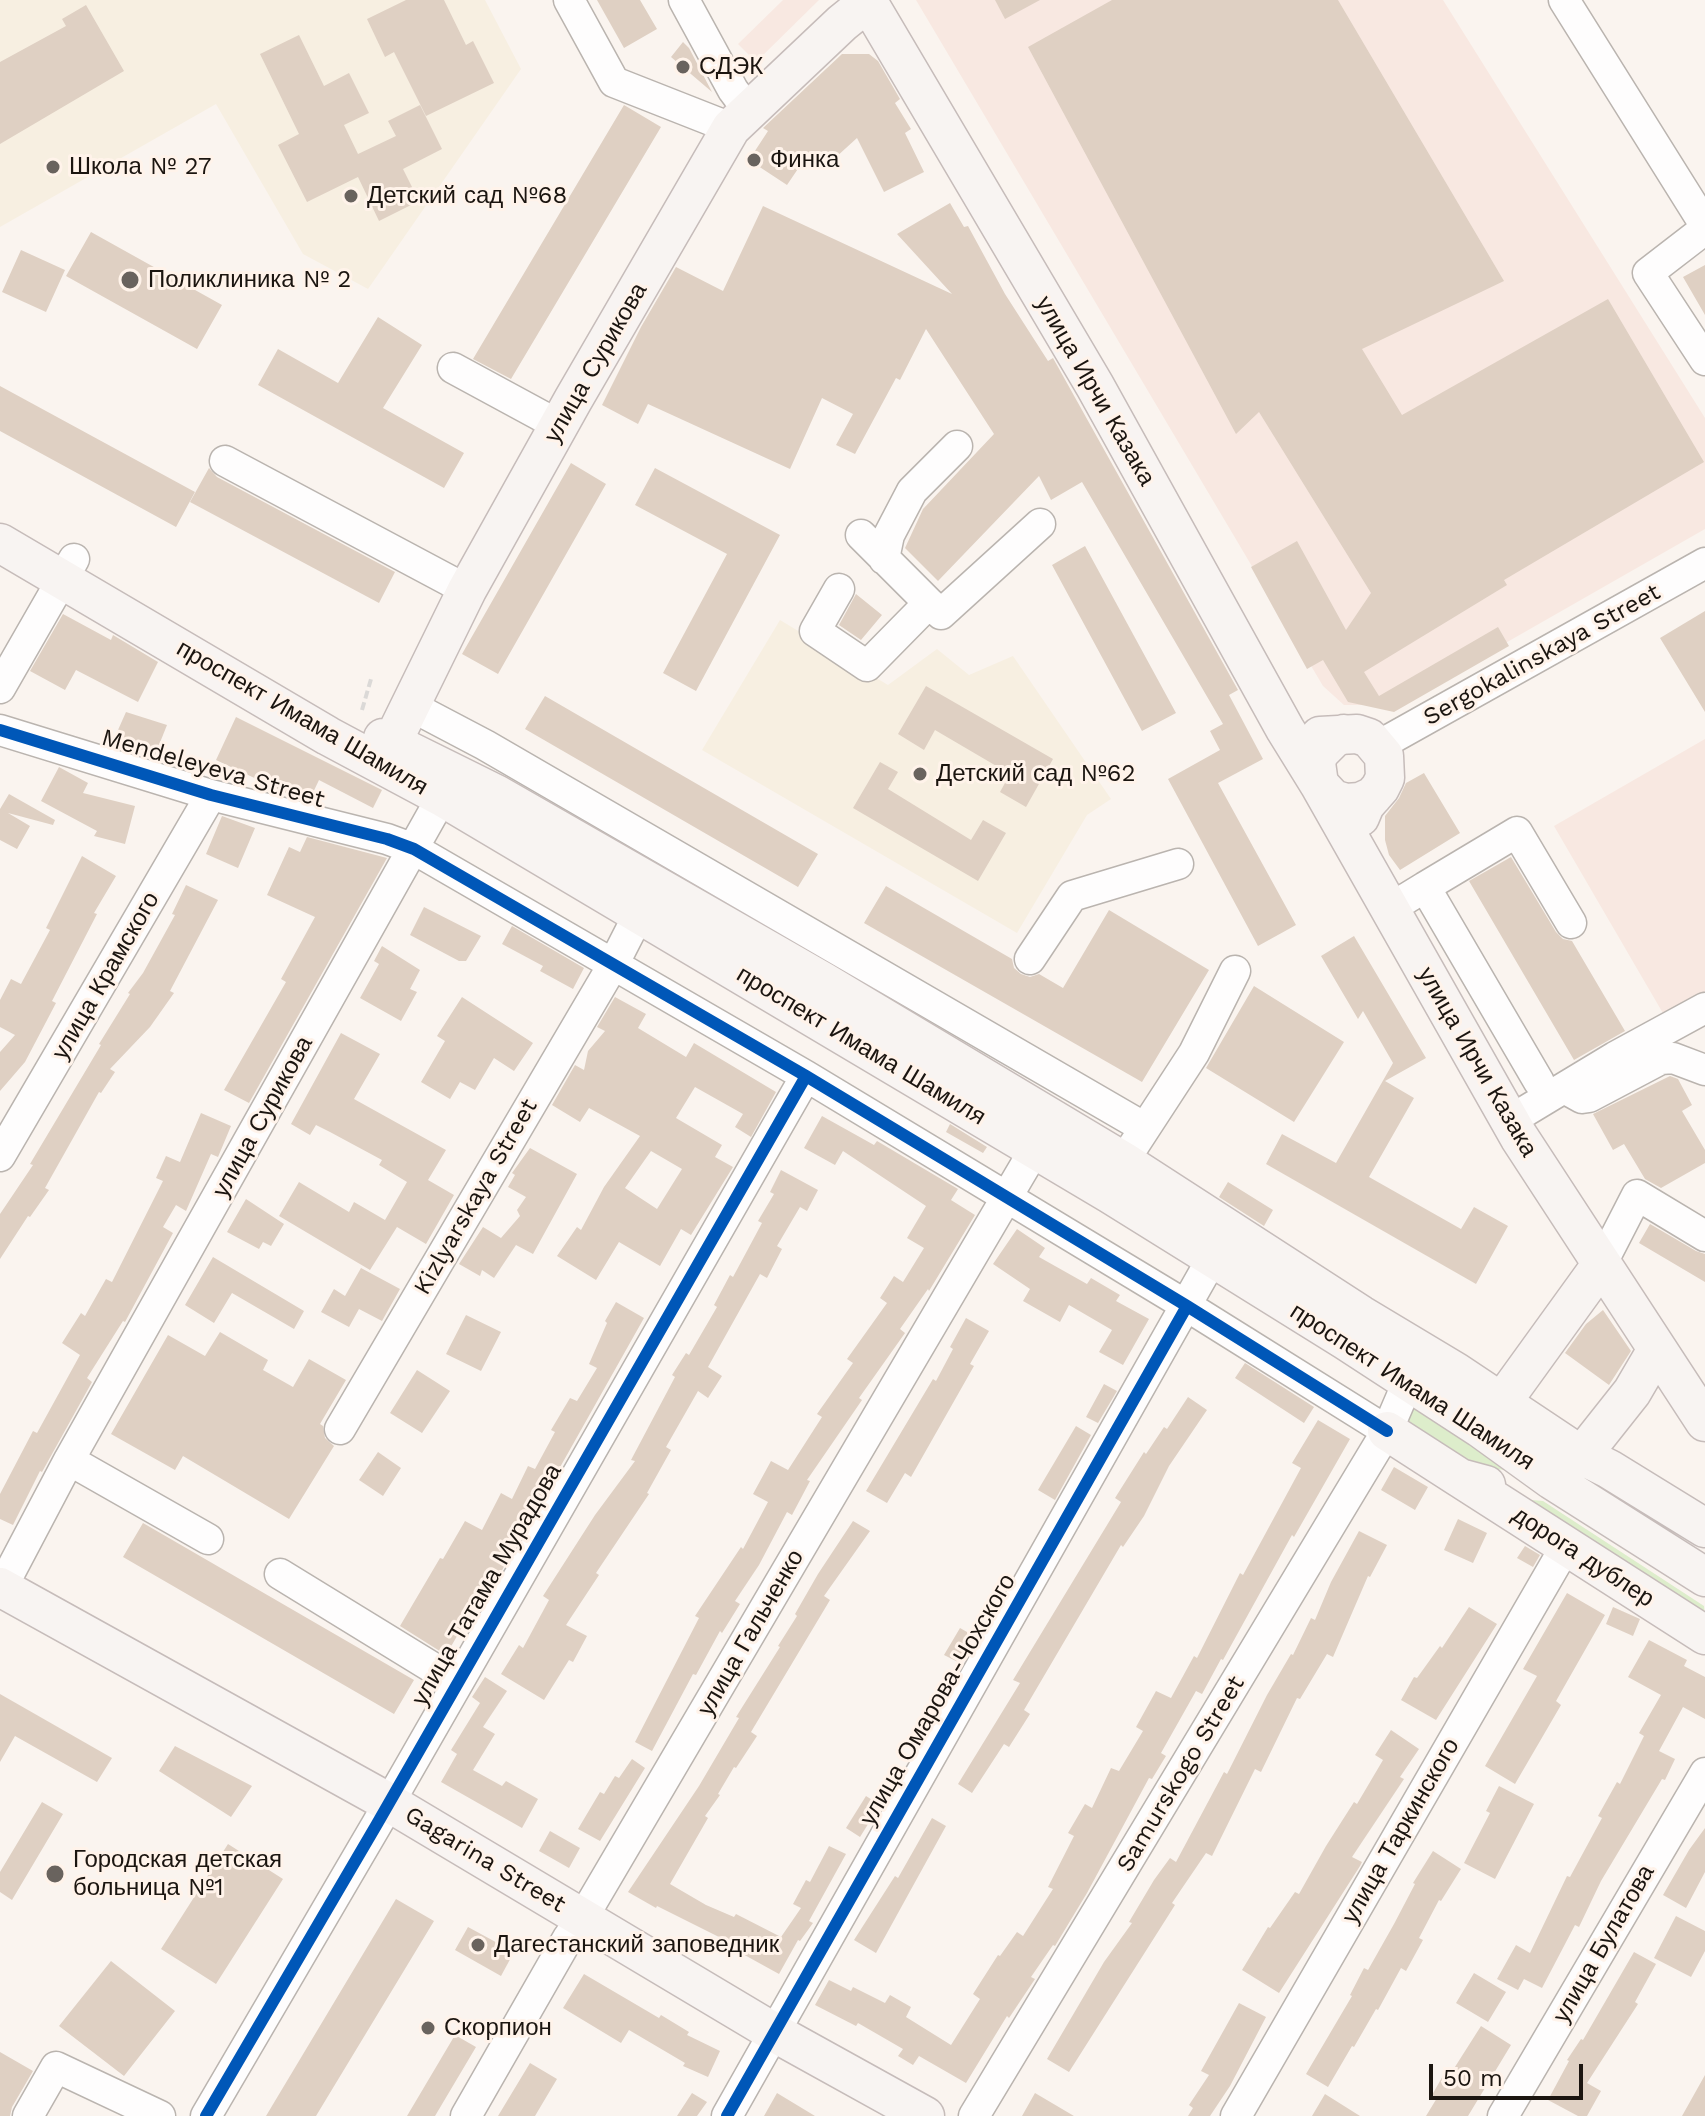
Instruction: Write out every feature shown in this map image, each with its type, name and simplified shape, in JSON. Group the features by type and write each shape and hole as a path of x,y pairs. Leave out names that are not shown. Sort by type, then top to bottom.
{"main road":[{"name":"улица Сурикова","path":"387,754 467,590 740,119 868,1"},
{"name":"улица Ирчи Казака","path":"868,1 1095,386 1285,729 1509,1121 1705,1422"},
{"name":"проспект Имама Шамиля","path":"0,516 68,570"},
{"name":"проспект Имама Шамиля","path":"0,543 68,570 387,754 449,786 638,916 805,1011 1345,1340 1480,1428 1701,1580"},
{"path":"1285,729 1310,736 1361,740 1386,767 1380,788 1365,805 1360,818 1359,856"},
{"path":"1361,740 1334,738 1319,753 1316,763 1319,784 1333,799 1346,803 1360,802 1373,796"},
{"name":"проспект Имама Шамиля","path":"449,786 496,794 792,964 1123,1161 1579,1454 1705,1528"},
{"path":"1502,1402 1601,1265"},
{"path":"1552,1480 1590,1445 1632,1392 1656,1351"},
{"name":"дорога дублер","path":"1387,1431 1705,1635"},
{"path":"1460,1478 1609,1515"},
{"name":"Gagarina Street","path":"0,1595 383,1813 769,2042 876,2116"},
{"name":"Gagarina Street","path":"769,2042 925,2116"}],"street":[{"path":"569,0 614,82 740,119 733,90 684,0"},
{"path":"1564,0 1705,227 1648,273 1704,358"},
{"path":"453,368 560,426"},
{"path":"884,559 889,535 912,491 957,446"},
{"path":"225,461 467,590"},
{"path":"861,535 941,614 1040,524"},
{"name":"Sergokalinskaya Street","path":"1361,740 1705,563"},
{"path":"0,688 68,570"},
{"path":"839,589 815,631 867,666 929,603"},
{"path":"409,705 512,761 1145,1128"},
{"name":"Mendeleyeva Street","path":"0,730 211,795 387,839 414,849 806,1076 1387,1431"},
{"name":"улица Сурикова","path":"0,1595 69,1460 449,786"},
{"name":"улица Крамского","path":"0,1156 211,795"},
{"path":"1389,909 1517,832 1571,923"},
{"path":"1030,959 1072,896 1178,864"},
{"path":"1425,887 1551,1085 1582,1098 1661,1059 1673,1058 1705,1070"},
{"name":"Kizlyarskaya Street","path":"340,1429 613,965 638,916"},
{"path":"1123,1161 1194,1053 1235,971"},
{"path":"1509,1121 1551,1085 1705,1008"},
{"name":"улица Татама Мурадова","path":"206,2116 806,1076"},
{"name":"улица Гальченко","path":"466,2116 1035,1149"},
{"path":"1601,1265 1637,1195 1705,1236"},
{"name":"улица Омарова-Чохского","path":"727,2116 1212,1259"},
{"name":"Samurskogo Street","path":"974,2116 1387,1431 1408,1382"},
{"path":"69,1460 208,1539"},
{"name":"улица Таркинского","path":"1236,2116 1566,1546"},
{"path":"280,1574 456,1682"},
{"name":"улица Булатова","path":"1503,2116 1705,1773"},
{"path":"28,2116 56,2067 160,2116"}],"path":[{"path":"362,710 371,679 409,705"}],"shaded area":[{"path":"0,0 485,0 521,69 368,289 303,254 216,104 0,227"},
{"path":"783,0 819,0 756,62 738,44"},
{"path":"916,0 1443,0 1705,418 1705,529 1397,705 1344,705 1323,686"},
{"name":"Детский сад №62","path":"780,620 888,685 937,649 969,675 1013,656 1111,799 1087,815 1017,933 702,750"},
{"path":"1705,739 1705,992 1664,1015 1554,826"}],"green space":[{"path":"1413,1401 1518,1472 1464,1464 1413,1437 1406,1413"},
{"path":"1521,1499 1543,1501 1704,1606 1705,1621"}],"building":[{"path":"406,0 444,0 466,45 473,41 494,83 426,116 394,52 385,57 367,19"},
{"path":"597,0 640,0 657,29 624,48"},
{"path":"995,0 1040,0 1005,19"},
{"path":"1112,0 1338,0 1504,281 1362,349 1402,415 1608,299 1704,462 1504,580 1507,585 1364,672 1379,696 1498,627 1509,646 1394,712 1348,702 1323,660 1307,669 1251,567 1297,541 1346,630 1371,593 1259,412 1236,434 1028,47"},
{"path":"86,5 124,71 0,144 0,62 66,26 62,19"},
{"path":"299,35 324,86 349,73 369,113 344,125 358,154 396,136 388,121 420,105 442,149 403,169 419,201 379,221 358,177 307,202 278,145 299,134 260,54"},
{"path":"683,42 689,48 712,92 671,57"},
{"path":"842,54 869,54 878,61 900,99 895,103 911,129 905,133 924,172 884,192 857,138 824,168 806,157 787,185 749,160 768,131 763,128"},
{"path":"624,105 661,127 511,379 473,359"},
{"path":"950,203 964,227 968,226 1005,294 1048,361 1053,358 1238,690 1229,695 1263,759 1218,783 1296,925 1258,946 1168,779 1220,750 1210,731 1223,724 1082,482 1051,500 1039,476 938,581 905,548 923,509 994,434 926,329 900,380 896,378 855,454 836,445 853,414 822,398 790,469 648,404 638,424 602,405 641,327 676,267 723,291 763,206 952,294 897,234"},
{"path":"91,232 222,305 197,349 66,276"},
{"path":"21,250 65,270 46,312 2,292"},
{"path":"1705,265 1705,315 1683,277"},
{"path":"378,317 422,345 383,408 464,453 444,488 258,385 278,349 338,383"},
{"path":"0,386 195,492 176,527 0,431"},
{"path":"571,463 606,484 498,674 462,654"},
{"path":"209,468 217,477 395,572 379,603 190,502"},
{"path":"655,468 780,535 696,691 663,673 727,554 635,505"},
{"path":"1085,546 1176,713 1142,731 1052,565"},
{"path":"856,594 882,615 861,640 839,625"},
{"path":"1705,611 1705,712 1660,638"},
{"path":"63,614 111,640 113,635 158,662 138,702 76,670 65,690 30,671"},
{"path":"926,686 1053,759 1026,807 1000,792 1010,774 935,730 924,750 898,734"},
{"path":"545,696 818,854 798,887 525,729"},
{"path":"126,712 167,725 155,755 114,739"},
{"path":"236,717 382,790 373,808 319,780 309,801 295,797 216,760"},
{"path":"880,762 898,772 888,789 971,840 983,820 1006,833 978,881 853,808"},
{"path":"59,767 88,783 83,793 135,806 125,844 94,836 97,831 41,801"},
{"path":"1424,773 1460,833 1400,870 1389,855 1385,840 1385,816 1406,783"},
{"path":"9,794 55,820 53,825 8,813 30,826 17,849 0,840 0,809"},
{"path":"222,816 255,828 238,868 206,854"},
{"path":"307,837 387,858 249,1103 224,1090 286,982 281,979 315,917 267,895 289,847 300,852"},
{"path":"82,856 116,876 94,913 97,914 52,1001 56,1003 25,1062 0,1091 0,1052 15,1035 0,1027 0,1000 11,979 21,984 50,930 46,928"},
{"path":"1511,857 1556,932 1563,939 1572,941 1625,1031 1574,1060 1469,881"},
{"path":"186,885 218,900 170,991 174,993 150,1027 110,1069 115,1072 99,1092 45,1188 49,1190 0,1259 0,1214 33,1165 30,1164 101,1045 128,993 143,973 175,915 172,914"},
{"path":"886,886 1012,959 1014,968 1021,974 1030,977 1039,974 1063,988 1109,910 1209,970 1142,1082 864,923"},
{"path":"424,907 481,936 466,961 459,961 410,935"},
{"path":"512,926 584,968 573,989 540,971 543,966 502,944"},
{"path":"1354,936 1426,1058 1385,1081 1414,1098 1369,1177 1461,1229 1474,1207 1508,1226 1476,1284 1266,1164 1282,1134 1336,1163 1393,1063 1363,1011 1358,1019 1321,956"},
{"path":"382,946 420,970 410,989 417,992 401,1021 360,998 379,964 374,961"},
{"path":"1254,986 1344,1042 1294,1122 1206,1068"},
{"path":"462,997 533,1043 514,1071 494,1058 475,1090 460,1082 450,1099 421,1082 445,1041 437,1036"},
{"path":"615,997 646,1014 638,1028 686,1057 694,1043 776,1092 751,1137 735,1127 743,1114 695,1087 676,1118 722,1145 715,1157 733,1167 691,1235 681,1229 660,1266 619,1242 596,1280 557,1256 577,1227 581,1230 604,1187 640,1136 589,1108 580,1122 552,1105 575,1065 584,1070 588,1051 605,1031 597,1027","holes":["651,1151 682,1169 657,1209 625,1188"]},
{"path":"341,1033 380,1054 354,1099 446,1150 428,1180 454,1195 426,1244 397,1227 370,1270 279,1216 299,1182 349,1212 354,1202 385,1220 407,1182 379,1165 382,1160 316,1125 310,1135 291,1124"},
{"path":"1670,1076 1678,1079 1692,1105 1682,1111 1705,1150 1705,1163 1661,1188 1645,1179 1624,1144 1613,1150 1593,1114"},
{"path":"201,1113 231,1126 218,1157 211,1154 186,1211 176,1205 163,1227 173,1233 125,1322 87,1378 92,1382 40,1471 13,1525 0,1519 0,1494 33,1431 37,1433 80,1355 62,1343 81,1313 85,1316 106,1279 112,1282 163,1181 156,1178 166,1156 180,1162"},
{"path":"822,1116 874,1145 877,1141 958,1189 951,1200 975,1215 929,1291 900,1329 905,1333 807,1480 810,1481 792,1515 787,1512 759,1565 735,1601 740,1604 722,1633 720,1631 696,1675 693,1674 652,1751 635,1742 699,1618 695,1616 741,1547 743,1549 768,1502 753,1494 771,1461 788,1470 822,1417 817,1414 853,1363 847,1359 887,1303 880,1298 894,1276 903,1282 924,1248 907,1238 926,1206 843,1151 835,1165 804,1148"},
{"path":"950,1124 987,1147 983,1153 946,1132"},
{"path":"530,1148 577,1174 533,1254 516,1245 494,1278 482,1270 480,1276 459,1264 483,1227 501,1238 520,1216 517,1210 526,1197 508,1187 515,1175 512,1173"},
{"path":"781,1170 818,1190 807,1211 800,1207 777,1246 782,1249 767,1278 760,1274 708,1367 722,1376 708,1398 698,1391 666,1447 671,1450 649,1494 596,1573 599,1575 566,1625 587,1636 573,1662 569,1660 544,1700 501,1674 519,1645 523,1648 549,1600 543,1596 595,1515 635,1461 631,1460 675,1377 672,1375 686,1353 689,1355 717,1307 714,1305 730,1275 733,1277 762,1223 758,1221 774,1194 770,1192"},
{"path":"1228,1182 1273,1210 1264,1226 1219,1197"},
{"path":"246,1199 284,1224 271,1246 263,1242 259,1249 227,1232"},
{"path":"1650,1224 1705,1254 1705,1282 1639,1243"},
{"path":"1017,1229 1045,1248 1039,1257 1087,1284 1091,1278 1120,1295 1116,1301 1149,1319 1123,1365 1099,1352 1112,1330 1069,1305 1060,1322 1023,1301 1030,1289 993,1264"},
{"path":"213,1257 304,1311 294,1329 232,1293 214,1323 185,1305"},
{"path":"361,1268 400,1289 382,1321 359,1309 349,1327 321,1312 334,1289 345,1296"},
{"path":"616,1302 644,1318 496,1581 491,1578 446,1655 400,1626 465,1521 482,1530 501,1493 512,1499 528,1466 535,1469 555,1432 551,1430 570,1398 577,1401 597,1368 589,1364 607,1323 605,1321"},
{"path":"1603,1310 1631,1351 1609,1385 1565,1353 1586,1324"},
{"path":"466,1315 501,1332 481,1371 446,1354"},
{"path":"966,1318 989,1331 970,1364 974,1366 911,1477 905,1473 887,1503 866,1491 933,1379 936,1381"},
{"path":"220,1332 268,1360 263,1370 293,1387 309,1359 346,1380 320,1424 325,1438 334,1446 289,1519 183,1456 175,1470 111,1434 168,1335 205,1356"},
{"path":"1245,1363 1314,1407 1304,1423 1235,1378"},
{"path":"417,1370 450,1391 422,1433 390,1413"},
{"path":"1104,1384 1117,1391 1098,1423 1086,1417"},
{"path":"1188,1397 1207,1410 1169,1466 1144,1516 1123,1547 1121,1545 1024,1710 1030,1714 1009,1747 1004,1744 972,1793 958,1784 1020,1683 1013,1680 1121,1502 1115,1498 1144,1452 1146,1454 1164,1427 1167,1429"},
{"path":"1318,1420 1350,1439 1294,1537 1292,1535 1223,1660 1202,1694 1196,1691 1161,1753 1166,1756 1152,1779 1149,1778 1087,1893 966,2083 919,2056 913,2065 898,2056 903,2049 858,2023 856,2026 815,2005 829,1980 851,1991 853,1987 885,2003 890,1995 911,2007 906,2017 951,2045 980,1999 973,1994 998,1955 1017,1932 1023,1936 1053,1889 1048,1887 1074,1836 1068,1833 1085,1804 1092,1808 1111,1768 1119,1771 1143,1731 1136,1727 1156,1691 1171,1698 1194,1656 1197,1658 1240,1573 1243,1575 1301,1468 1292,1463"},
{"path":"1076,1426 1091,1435 1055,1500 1038,1490"},
{"path":"378,1452 401,1468 383,1496 359,1480"},
{"path":"1394,1467 1428,1487 1415,1510 1381,1490"},
{"path":"1458,1519 1487,1533 1473,1563 1444,1550"},
{"path":"853,1521 870,1531 824,1596 830,1600 751,1732 757,1736 705,1816 708,1818 670,1884 706,1905 734,1917 736,1914 781,1937 801,1908 793,1904 806,1880 810,1882 829,1846 846,1854 809,1921 813,1923 798,1940 779,1974 721,1942 723,1939 628,1892 699,1786 739,1718 736,1717 780,1647 818,1574"},
{"path":"143,1523 414,1680 394,1714 123,1557"},
{"path":"1359,1531 1387,1545 1368,1576 1333,1657 1327,1654 1300,1699 1297,1698 1261,1772 1255,1769 1212,1856 1206,1853 1172,1903 1175,1905 1069,2072 1047,2059 1104,1962 1132,1923 1129,1922 1154,1880 1170,1858 1176,1862 1311,1618 1315,1620 1331,1582"},
{"path":"1525,1546 1540,1555 1533,1567 1517,1558"},
{"path":"1567,1593 1605,1615 1556,1701 1561,1705 1515,1784 1485,1766 1537,1676 1523,1669"},
{"path":"1469,1607 1497,1624 1436,1720 1401,1700 1414,1677 1417,1678 1440,1646 1442,1648"},
{"path":"1613,1607 1640,1619 1633,1636 1606,1624"},
{"path":"960,1628 974,1636 958,1662 944,1655"},
{"path":"1649,1640 1687,1660 1684,1666 1705,1677 1705,1719 1683,1707 1659,1751 1675,1759 1665,1780 1662,1779 1601,1881 1579,1927 1575,1925 1542,1988 1524,1979 1518,1990 1497,1979 1516,1945 1530,1953 1567,1876 1570,1877 1602,1818 1598,1816 1617,1782 1620,1784 1644,1736 1639,1733 1661,1695 1628,1677"},
{"path":"485,1677 507,1691 483,1727 495,1734 473,1770 502,1786 506,1781 538,1799 522,1828 441,1782 457,1754 451,1750 480,1703 472,1697"},
{"path":"0,1694 112,1758 97,1782 15,1736 0,1762"},
{"path":"1391,1730 1419,1749 1400,1777 1404,1779 1352,1857 1362,1862 1360,1866 1279,1993 1242,1970 1268,1927 1295,1892 1299,1894 1354,1802 1357,1804 1383,1760 1375,1755"},
{"path":"175,1746 252,1786 231,1817 159,1771"},
{"path":"632,1759 645,1768 600,1841 578,1829 600,1792 604,1794 615,1776 619,1778"},
{"path":"1499,1786 1534,1804 1495,1879 1464,1863 1490,1813 1486,1811"},
{"path":"866,1796 880,1805 860,1837 846,1828"},
{"path":"42,1802 63,1814 12,1900 0,1892 0,1872"},
{"path":"932,1818 946,1826 876,1953 854,1940 895,1876 898,1878"},
{"path":"1705,1828 1705,1872 1686,1908 1663,1895"},
{"path":"550,1831 580,1848 569,1868 539,1851"},
{"path":"228,1844 283,1879 216,1984 161,1949"},
{"path":"1433,1851 1461,1869 1439,1900 1406,1971 1401,1968 1328,2087 1306,2074 1352,1996 1364,1968 1368,1970"},
{"path":"396,1899 434,1921 316,2116 266,2116"},
{"path":"1676,1916 1705,1931 1705,1951 1691,1977 1654,1958"},
{"path":"468,1927 514,1952 501,1976 455,1950"},
{"path":"1634,1952 1656,1964 1635,2002 1638,2004 1587,2083 1601,2091 1587,2116 1578,2116 1548,2100 1567,2060 1583,2040"},
{"path":"111,1961 175,2011 124,2076 59,2026"},
{"path":"1474,1973 1506,1992 1488,2022 1456,2003"},
{"path":"584,1974 720,2051 708,2077 683,2066 685,2063 629,2030 621,2043 563,2008"},
{"path":"1239,2003 1266,2017 1230,2086 1210,2116 1188,2116 1193,2108 1189,2105 1209,2075 1201,2071"},
{"path":"1481,2026 1511,2045 1468,2116 1426,2116 1437,2098 1432,2095 1448,2067 1453,2070"},
{"path":"455,2035 476,2047 435,2116 407,2116"},
{"path":"0,2052 33,2071 10,2116 0,2116"},
{"path":"530,2063 557,2079 535,2116 498,2116"},
{"path":"1705,2075 1705,2116 1682,2116"},
{"path":"692,2093 707,2102 697,2116 677,2116"},
{"path":"777,2093 815,2116 764,2116"},
{"path":"1035,2093 1074,2116 1022,2116"},
{"path":"1325,2094 1360,2116 1312,2116"}],"cycle path":[{"path":"0,730 211,795 387,839 414,849 806,1076 1387,1431"},
{"path":"206,2116 806,1076"},
{"path":"727,2116 1187,1306"}],"place":[{"name":"СДЭК","path":"683,67"},
{"name":"Финка","path":"754,160"},
{"name":"Школа № 27","path":"53,167"},
{"name":"Детский сад №68","path":"351,196"},
{"name":"Поликлиника № 2","path":"130,280"},
{"name":"Детский сад №62","path":"920,774"},
{"name":"Городская детская больница №1","path":"55,1874"},
{"name":"Дагестанский заповедник","path":"478,1945"},
{"name":"Скорпион","path":"428,2028"}]}
